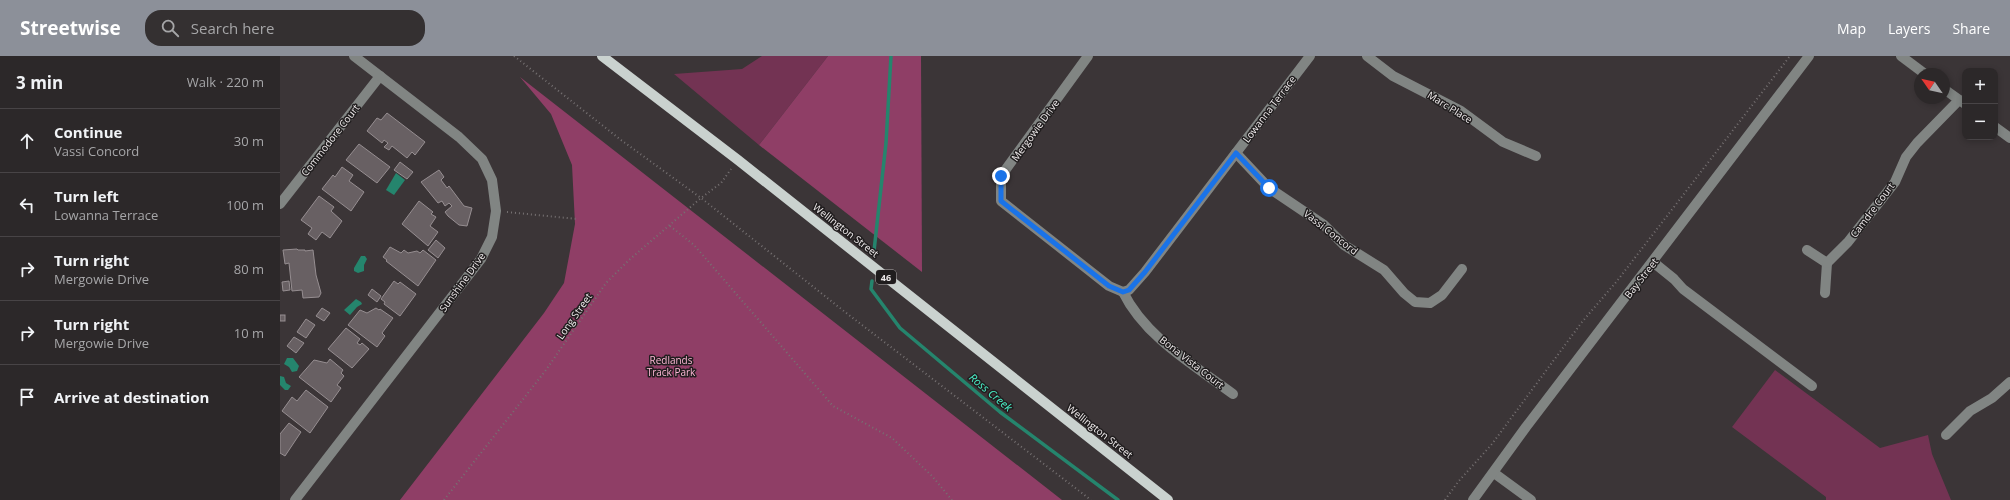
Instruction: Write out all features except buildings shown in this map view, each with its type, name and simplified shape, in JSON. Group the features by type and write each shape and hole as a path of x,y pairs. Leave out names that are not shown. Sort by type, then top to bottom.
{"main road":[{"name":"Wellington Street","path":"602,56 738,160 1168,500"}],"street":[{"name":"Sunshine Drive","path":"295,500 481,259 492,237 496,211 492,180 482,159 460,138 354,56"},
{"name":"Mergowie Drive","path":"1088,56 1001,176 1001,201 1109,286 1123,292"},
{"name":"Lowanna Terrace","path":"1123,292 1129,290 1145,272 1310,56"},
{"name":"Marc Place","path":"1367,56 1393,76 1461,111 1503,142 1536,156"},
{"name":"Bay Street","path":"1473,500 1526,427 1809,56"},
{"path":"1901,56 1917,68"},
{"name":"Commodore Court","path":"280,204 380,76"},
{"path":"1950,93 1962,102"},
{"name":"Camdre Court","path":"1827,262 1848,242 1895,182 1906,157 1917,143 1962,102"},
{"path":"1998,129 2010,138"},
{"name":"Vassi Concord","path":"1236,153 1269,188 1320,221 1344,245 1384,270 1404,293 1415,302 1430,303 1442,295 1462,269"},
{"path":"1807,250 1827,262 1825,293"},
{"path":"1653,262 1683,289 1812,386"},
{"name":"Bona Vista Court","path":"1123,292 1137,314 1168,345 1233,394"},
{"path":"1946,435 1970,411 1992,398 2010,382"},
{"path":"1494,473 1531,500"}],"path":[{"path":"514,56 621,140 701,198 845,312 1091,500"},
{"path":"1445,500 1458,482 1492,444 1582,322 1617,281 1790,56"},
{"name":"Long Street","path":"444,500 546,370 606,283 629,260 701,198 721,183 738,160"},
{"path":"496,211 577,219"},
{"path":"670,226 694,245 833,406 892,438 932,476 952,500"}],"shaded area":[{"path":"762,56 828,56 759,145 674,74 742,69"},
{"path":"396,173 405,180 394,195 386,190"},
{"path":"361,256 365,256 367,259 364,265 364,271 358,273 354,271 354,268"},
{"path":"356,299 362,304 350,315 344,310"},
{"path":"287,358 293,358 299,366 297,371 292,372 289,367 284,364"},
{"path":"1775,370 1880,448 1928,435 1932,454 1951,500 1826,500 1826,497 1732,427"},
{"path":"280,376 284,377 286,383 291,386 288,390 285,390 280,385"}],"green space":[{"path":"828,56 921,56 922,272 759,145"},
{"name":"Redlands Track Park","path":"520,77 1062,500 400,500 544,313 564,283 575,224 572,165 551,114"}],"waterway":[{"name":"Ross Creek","path":"874,251 886,143 891,56"},
{"name":"Ross Creek","path":"872,281 871,289 900,328 1000,412 1118,500"}],"route":[{"path":"1001,176 1001,201 1109,286 1123,292 1129,290 1145,272 1236,153 1269,188"}]}
